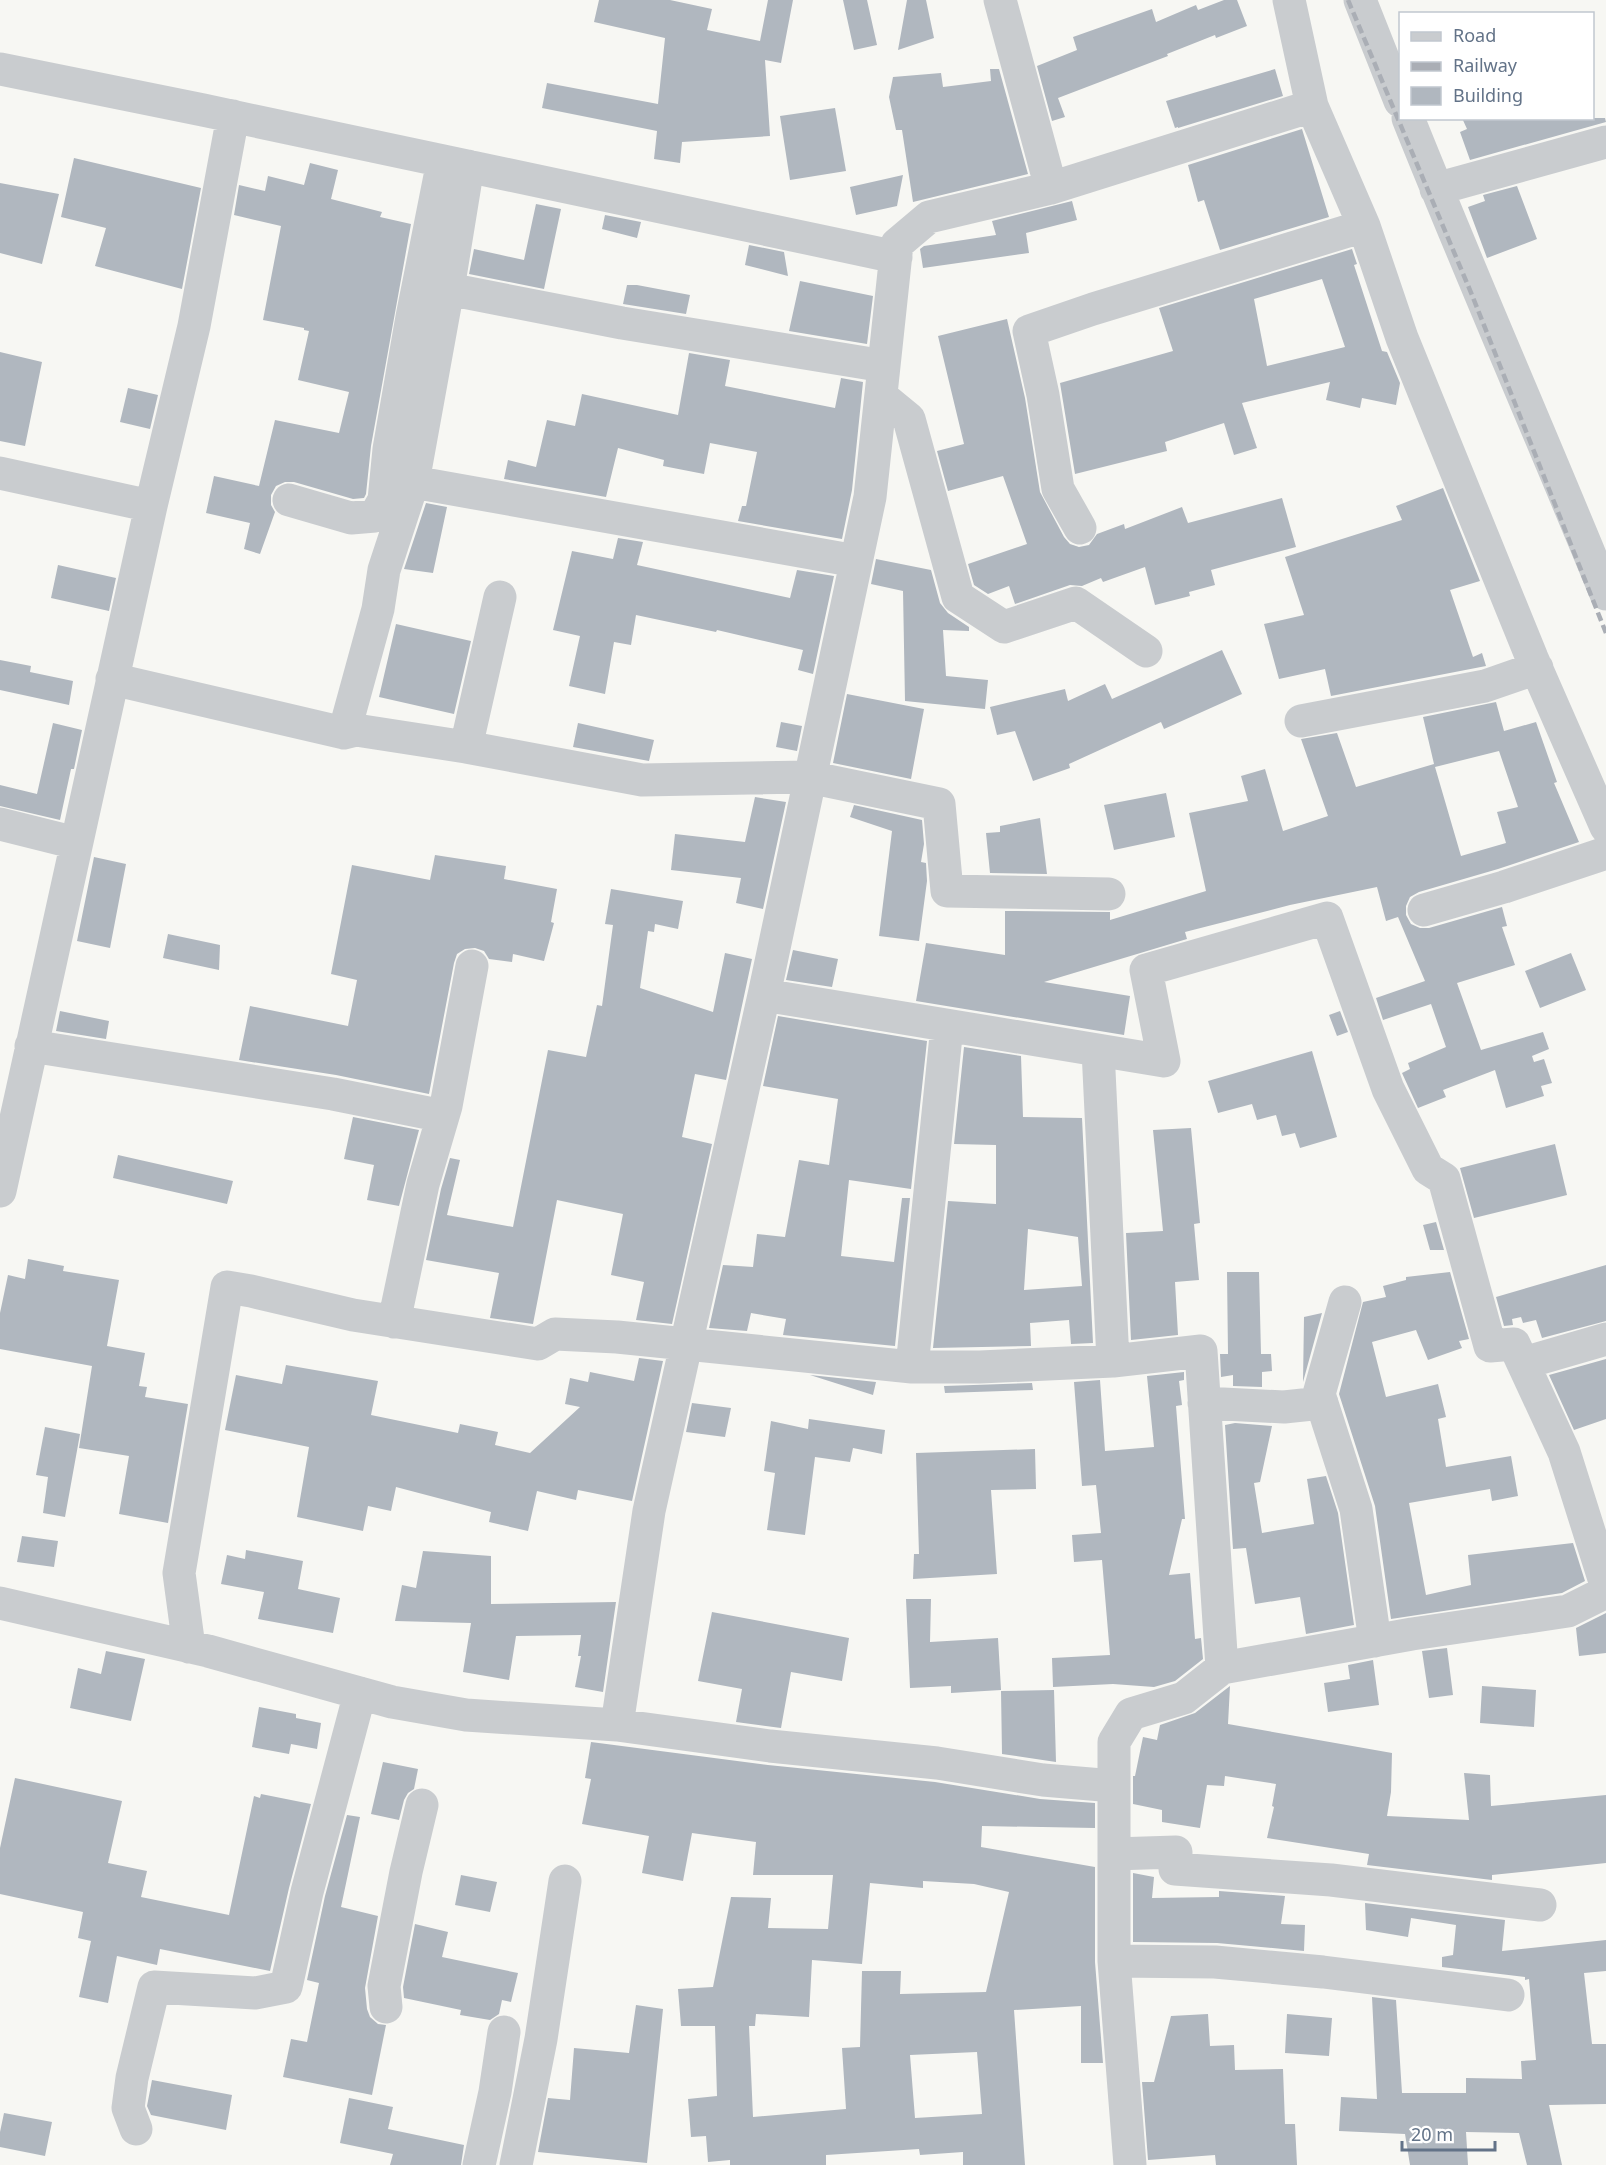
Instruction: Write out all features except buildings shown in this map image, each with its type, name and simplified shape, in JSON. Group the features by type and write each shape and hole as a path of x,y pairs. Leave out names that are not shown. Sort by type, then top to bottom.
{"street":[{"path":"1000,0 1051,188"},
{"path":"1289,0 1312,106 1364,226 1402,338 1537,668 1606,827"},
{"path":"1360,0 1399,96"},
{"path":"0,69 896,257"},
{"path":"618,1725 649,1511 764,995 870,497 897,244 929,217 1051,188 1312,106"},
{"path":"0,1191 112,679 194,326 232,116"},
{"path":"1409,120 1606,594"},
{"path":"1436,189 1606,142"},
{"path":"344,733 378,609 384,570 413,482 448,289 455,163"},
{"path":"290,500 351,518 375,516 384,500 389,449 412,316 455,163"},
{"path":"1080,528 1058,489 1043,395 1029,331 1093,309 1364,226"},
{"path":"448,289 622,323 882,381 909,419 958,597 1004,627 1076,603 1146,651"},
{"path":"0,473 151,506"},
{"path":"413,482 856,561"},
{"path":"466,747 500,597"},
{"path":"1301,721 1485,686 1537,668"},
{"path":"112,679 344,733 356,730 466,747 642,780 809,777 939,804 947,891 1109,894"},
{"path":"0,824 76,843"},
{"path":"1424,910 1606,854"},
{"path":"764,995 1164,1061 1146,970 1327,918 1388,1089 1428,1169 1444,1179 1490,1346 1514,1344 1524,1364 1564,1452 1606,1585"},
{"path":"394,1322 423,1184 443,1116 472,966"},
{"path":"912,1367 947,1026"},
{"path":"31,1046 333,1094 443,1116"},
{"path":"1098,1050 1113,1361"},
{"path":"189,1647 179,1573 227,1287 251,1290 353,1315 538,1344 555,1334 617,1337 912,1367 980,1367 1113,1361 1200,1351 1222,1668"},
{"path":"1345,1302 1319,1394 1356,1509 1375,1641"},
{"path":"1524,1364 1606,1339"},
{"path":"1204,1402 1284,1407 1322,1403"},
{"path":"1130,2165 1114,1961 1114,1742 1131,1714 1184,1698 1222,1668 1568,1611 1606,1592"},
{"path":"0,1603 189,1647 392,1702 466,1715 618,1725 770,1746 937,1763 1043,1779 1114,1786"},
{"path":"136,2129 128,2108 132,2078 154,1987 255,1994 286,1987 307,1892 360,1693"},
{"path":"386,2007 384,1986 406,1872 422,1805"},
{"path":"1114,1854 1176,1852 1175,1869 1342,1881 1540,1905"},
{"path":"516,2165 541,2039 565,1881"},
{"path":"1114,1961 1215,1962 1323,1972 1508,1995"},
{"path":"479,2165 495,2092 504,2032"}],"railway":[{"path":"1348,0 1472,295 1606,633"}]}
